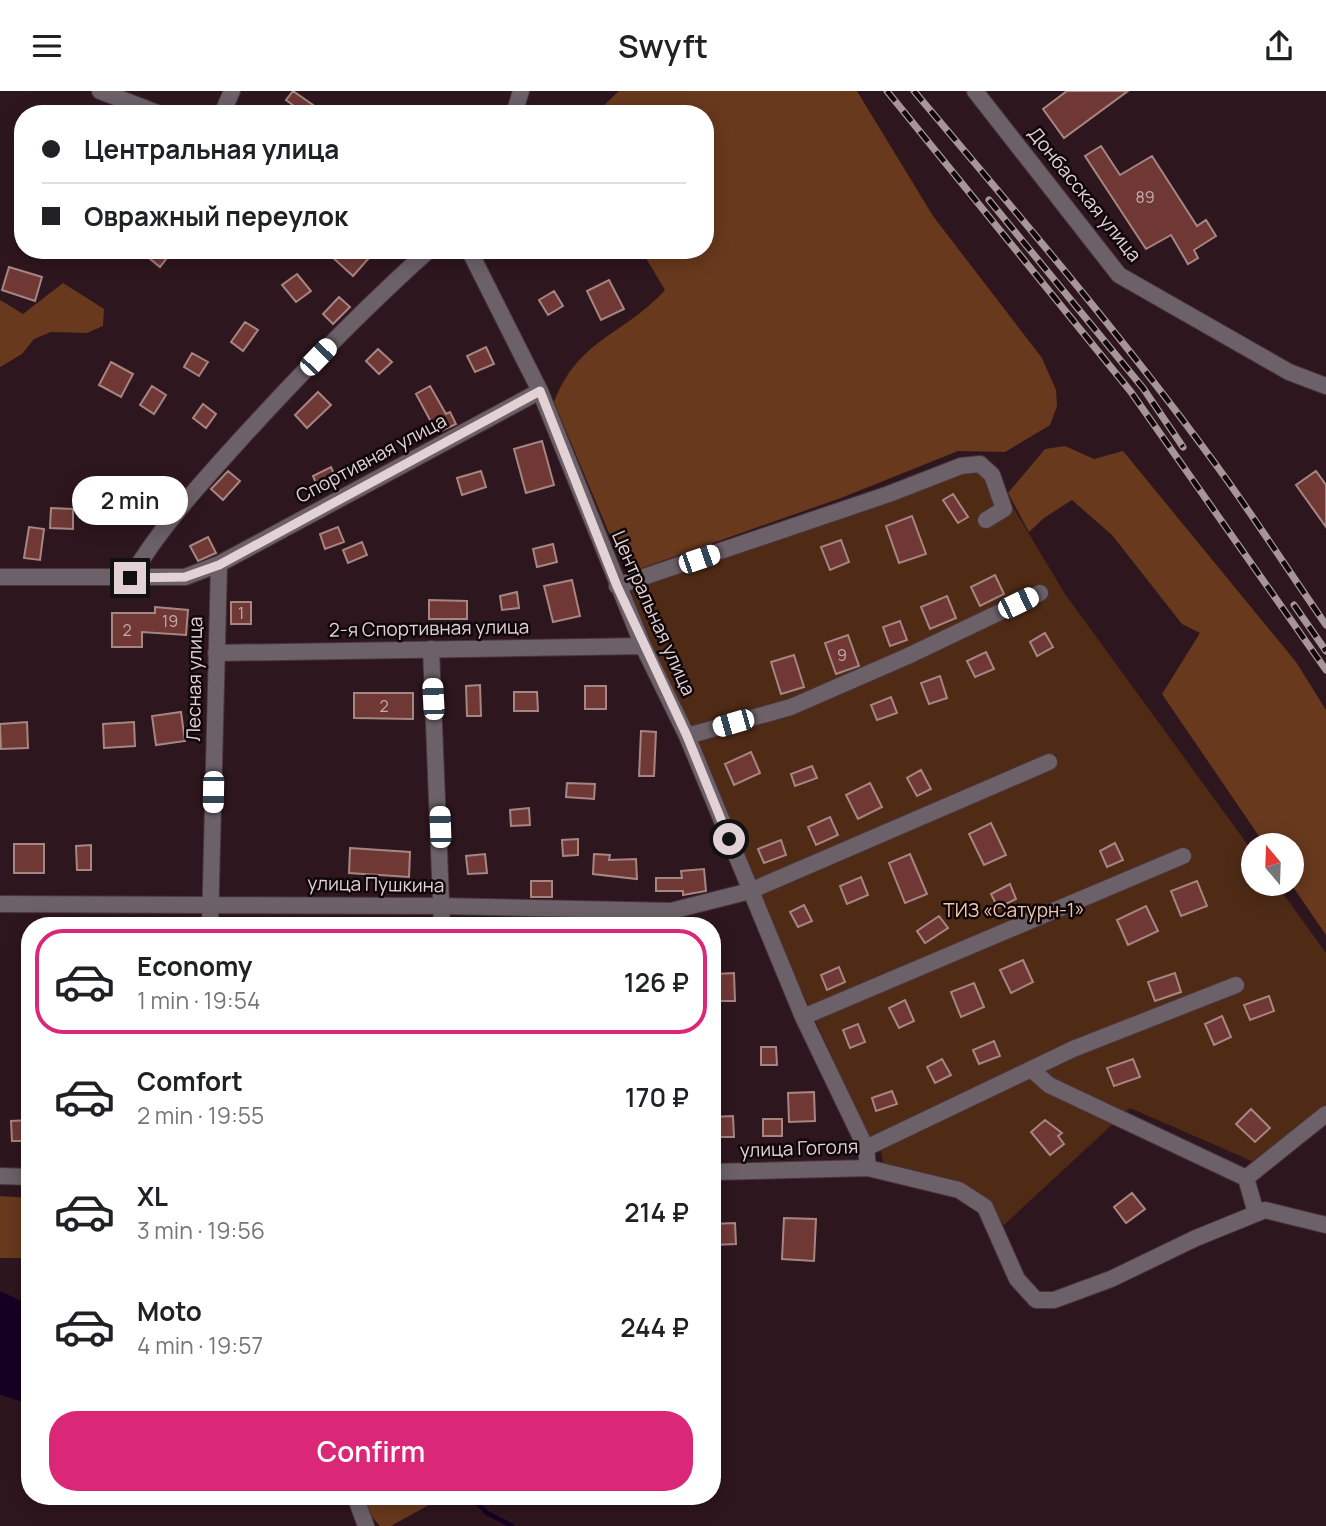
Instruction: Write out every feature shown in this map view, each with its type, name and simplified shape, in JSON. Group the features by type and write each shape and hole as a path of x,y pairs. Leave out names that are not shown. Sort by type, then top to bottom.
{"street":[{"path":"100,91 137,105"},
{"name":"Донбасская улица","path":"975,91 1119,275 1289,372 1326,386"},
{"path":"130,578 150,545 285,391 367,306 419,259"},
{"name":"Центральная улица","path":"474,259 540,391 642,646 687,736 803,1017 866,1148"},
{"name":"Спортивная улица","path":"0,577 185,577 221,563 540,391"},
{"path":"617,586 889,494 961,466 980,464 992,475 1004,509 986,520"},
{"name":"Лесная улица","path":"210,917 216,653 221,563"},
{"path":"687,736 791,706 908,656 1040,593"},
{"name":"2-я Спортивная улица","path":"216,653 642,646"},
{"path":"431,649 442,917"},
{"name":"улица Пушкина","path":"675,917 750,891 1049,762"},
{"path":"803,1017 1183,856"},
{"name":"улица Пушкина","path":"0,904 442,906 653,917"},
{"path":"866,1148 1073,1049 1236,985"},
{"path":"1031,1069 1049,1085 1246,1178 1256,1213"},
{"path":"1246,1178 1326,1114"},
{"name":"улица Гоголя","path":"721,1172 868,1168 866,1148"},
{"path":"868,1168 959,1190 985,1207 1017,1279 1036,1300 1054,1300 1111,1279 1196,1238 1265,1210 1326,1226"},
{"path":"0,1176 21,1177"},
{"path":"358,1505 366,1526"}],"green space":[{"name":"ТИЗ «Сатурн-1»","path":"983,457 1065,594 1241,836 1241,896 1285,896 1326,953 1326,1123 1270,1169 1130,1108 1004,1225 983,1196 964,1185 885,1169 880,1149 866,1131 761,902 642,626 627,577"}],"shaded area":[{"path":"619,91 857,91 933,216 1042,358 1056,390 1057,406 1050,425 1005,452 958,451 841,498 639,569 619,557 554,402 576,364 665,290 646,259 714,259 714,105 604,105"},
{"path":"63,283 104,309 103,326 87,333 51,332 34,339 22,354 0,367 0,300 23,314"},
{"path":"1065,446 1094,459 1123,451 1296,662 1326,710 1326,935 1299,896 1304,896 1304,833 1257,833 1162,694 1200,633 1182,624 1112,535 1072,500 1044,518 1029,532 1008,493 1045,449"},
{"path":"0,1196 21,1197 21,1258 0,1258"},
{"path":"0,1291 21,1301 21,1401 0,1395"},
{"path":"364,1505 429,1505 391,1526 380,1526"}],"building":[{"path":"293,91 313,105 293,105 286,100"},
{"path":"1067,91 1128,91 1064,138 1043,109"},
{"path":"1101,146 1120,175 1152,156 1197,226 1206,220 1216,236 1194,250 1198,258 1188,264 1171,235 1146,249 1085,156"},
{"path":"150,259 166,259 160,267"},
{"path":"334,259 368,259 353,276"},
{"path":"9,267 42,277 35,301 2,290"},
{"path":"297,274 311,291 296,302 282,285"},
{"path":"609,280 624,309 601,320 587,291"},
{"path":"554,291 563,306 548,315 539,300"},
{"path":"339,297 350,307 333,324 323,314"},
{"path":"245,322 258,330 243,351 231,342"},
{"path":"486,347 494,364 475,372 467,356"},
{"path":"378,349 392,362 379,374 366,361"},
{"path":"192,353 208,362 199,376 184,367"},
{"path":"111,362 133,374 121,397 99,385"},
{"path":"152,386 166,395 154,414 140,405"},
{"path":"430,386 446,414 450,412 456,424 437,433 416,394"},
{"path":"318,392 331,405 307,428 295,415"},
{"path":"203,404 216,414 206,428 193,418"},
{"path":"542,441 554,485 526,493 514,449"},
{"path":"331,467 336,479 318,488 313,476"},
{"path":"228,471 240,481 223,500 211,489"},
{"path":"481,471 486,487 462,495 457,478"},
{"path":"1316,471 1326,485 1326,527 1296,485"},
{"path":"953,494 968,517 958,523 943,500"},
{"path":"51,508 73,509 73,529 50,528"},
{"path":"912,516 926,554 899,563 886,526"},
{"path":"29,527 44,529 40,560 24,558"},
{"path":"338,527 344,542 325,549 320,534"},
{"path":"208,537 216,553 198,561 190,546"},
{"path":"841,540 849,562 830,570 821,547"},
{"path":"362,542 367,555 348,563 343,550"},
{"path":"553,544 557,562 537,567 533,549"},
{"path":"995,575 1004,594 980,606 971,587"},
{"path":"572,580 580,616 553,622 544,586"},
{"path":"517,592 519,608 502,610 500,596"},
{"path":"947,596 956,618 930,629 921,607"},
{"path":"429,600 467,601 467,619 429,619"},
{"path":"231,602 251,602 251,624 231,624"},
{"path":"155,607 188,610 186,635 142,632 142,647 112,647 112,613 155,613"},
{"path":"900,621 907,640 890,646 883,627"},
{"path":"1045,633 1053,647 1037,656 1030,642"},
{"path":"848,635 859,666 836,674 825,643"},
{"path":"986,652 994,669 975,677 967,661"},
{"path":"794,655 804,687 781,694 771,662"},
{"path":"940,676 947,698 929,704 921,683"},
{"path":"480,685 481,716 467,716 466,686"},
{"path":"585,686 606,686 606,709 585,709"},
{"path":"514,692 537,692 538,711 514,711"},
{"path":"354,693 413,693 413,719 354,718"},
{"path":"891,697 897,713 877,720 871,705"},
{"path":"181,712 185,741 156,745 152,716"},
{"path":"27,722 28,748 1,749 0,724"},
{"path":"134,722 135,746 104,748 103,724"},
{"path":"641,731 656,732 654,776 639,776"},
{"path":"751,752 760,773 734,785 725,764"},
{"path":"812,766 817,778 795,786 791,774"},
{"path":"921,770 931,789 917,796 907,778"},
{"path":"567,783 595,784 594,799 566,797"},
{"path":"870,783 882,807 858,819 846,795"},
{"path":"529,808 530,825 511,826 510,810"},
{"path":"830,817 838,835 816,845 808,827"},
{"path":"991,823 1006,855 984,865 969,834"},
{"path":"578,839 578,855 563,856 562,840"},
{"path":"781,840 786,855 764,863 758,849"},
{"path":"1115,843 1123,860 1107,867 1100,851"},
{"path":"14,844 44,844 44,873 14,873"},
{"path":"91,845 91,870 77,870 76,846"},
{"path":"350,848 410,852 409,877 349,873"},
{"path":"485,854 487,873 468,874 466,856"},
{"path":"594,854 610,855 609,860 636,859 637,879 593,874"},
{"path":"910,854 927,894 905,903 889,863"},
{"path":"704,869 706,891 683,895 683,891 656,891 656,878 682,878 681,871"},
{"path":"861,877 868,895 847,904 840,886"},
{"path":"531,881 552,881 552,897 531,897"},
{"path":"1197,881 1207,906 1181,916 1171,891"},
{"path":"1010,884 1016,899 998,908 991,894"},
{"path":"804,905 812,921 798,927 790,912"},
{"path":"1146,906 1158,931 1128,945 1117,920"},
{"path":"939,916 948,928 925,943 917,931"},
{"path":"1023,960 1033,982 1011,993 1000,970"},
{"path":"839,967 845,982 827,990 821,975"},
{"path":"734,973 735,1001 721,1001 721,974"},
{"path":"1175,973 1181,992 1155,1001 1148,982"},
{"path":"974,983 984,1007 961,1017 951,992"},
{"path":"1269,996 1274,1011 1250,1020 1244,1005"},
{"path":"905,1000 914,1021 899,1028 889,1008"},
{"path":"1222,1016 1231,1037 1214,1045 1205,1024"},
{"path":"858,1024 865,1042 850,1048 843,1030"},
{"path":"994,1041 1000,1056 979,1064 973,1050"},
{"path":"761,1047 776,1047 777,1065 761,1065"},
{"path":"942,1059 951,1075 935,1083 927,1067"},
{"path":"1133,1059 1140,1077 1114,1086 1107,1068"},
{"path":"892,1091 897,1104 876,1111 872,1098"},
{"path":"814,1092 815,1121 789,1122 788,1093"},
{"path":"1251,1109 1270,1128 1255,1142 1236,1124"},
{"path":"733,1116 734,1137 721,1137 721,1117"},
{"path":"763,1119 782,1119 782,1136 763,1136"},
{"path":"21,1120 21,1141 12,1141 11,1121"},
{"path":"1045,1120 1062,1133 1058,1136 1064,1144 1050,1155 1031,1132"},
{"path":"1132,1193 1145,1209 1126,1223 1114,1207"},
{"path":"784,1218 816,1219 814,1261 782,1259"},
{"path":"735,1223 736,1244 721,1245 721,1224"}],"waterway":[{"path":"479,1505 487,1513 512,1526"}],"railway":[{"path":"887,91 1131,392 1326,670"},
{"path":"914,91 1152,380 1227,480 1326,625"},
{"path":"989,200 1143,388 1183,447"},
{"path":"1294,605 1326,651"}],"route":[{"path":"130,578 185,577 219,565 540,391 642,646 687,736 729,839"}]}
